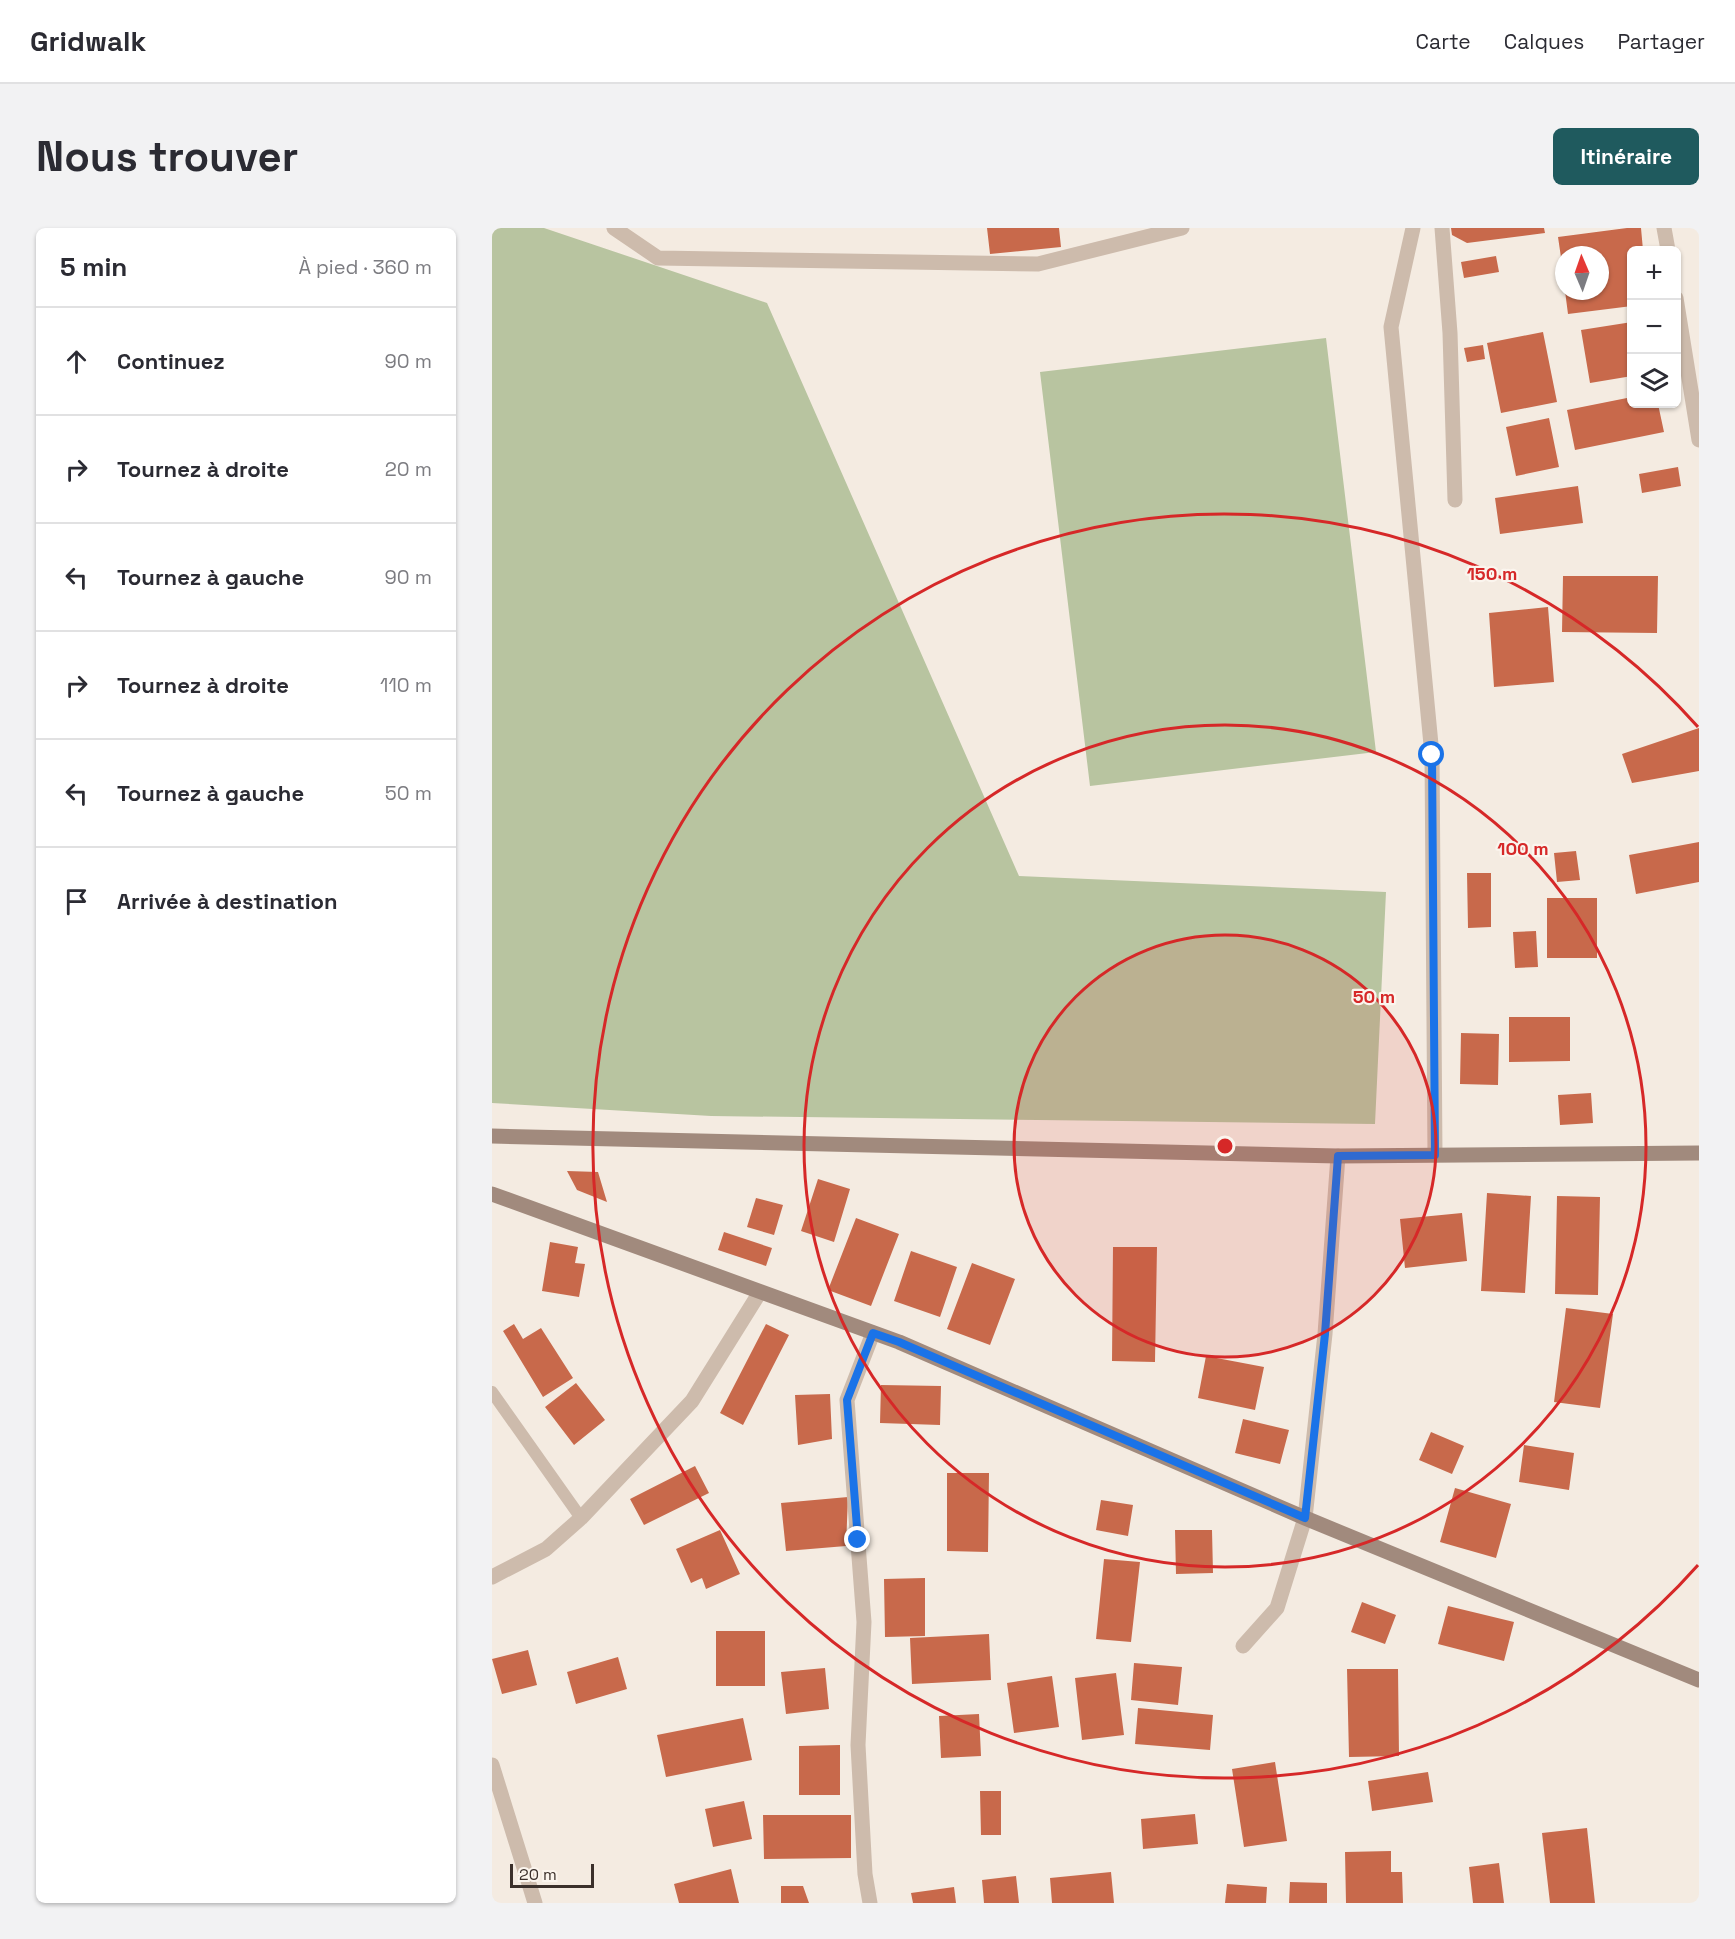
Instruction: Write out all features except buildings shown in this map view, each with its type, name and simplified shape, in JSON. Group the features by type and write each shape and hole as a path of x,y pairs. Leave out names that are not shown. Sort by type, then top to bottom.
{"street":[{"path":"614,228 658,258 1038,264 1182,228"},
{"path":"1413,228 1391,327 1432,755 1435,1155"},
{"path":"1442,228 1450,333 1455,500"},
{"path":"1664,228 1667,246"},
{"path":"1678,300 1692,351 1699,440"},
{"path":"492,1136 1338,1156 1699,1153"},
{"path":"1243,1646 1277,1608 1305,1518 1325,1334 1338,1156"},
{"path":"492,1194 899,1342 1305,1518 1699,1680"},
{"path":"492,1577 546,1549 581,1518 692,1401 760,1292"},
{"path":"870,1903 865,1874 858,1745 864,1622 847,1400 873,1333"},
{"path":"492,1765 535,1903"}],"lane":[{"path":"492,1392 581,1518"}],"green space":[{"path":"492,228 544,228 767,303 1019,876 1386,892 1375,1124 711,1116 492,1103"},
{"path":"1326,338 1376,752 1090,786 1040,372"}],"route":[{"path":"858,1540 847,1400 873,1333 899,1342 1305,1518 1325,1334 1338,1156 1435,1155 1432,755"}]}
